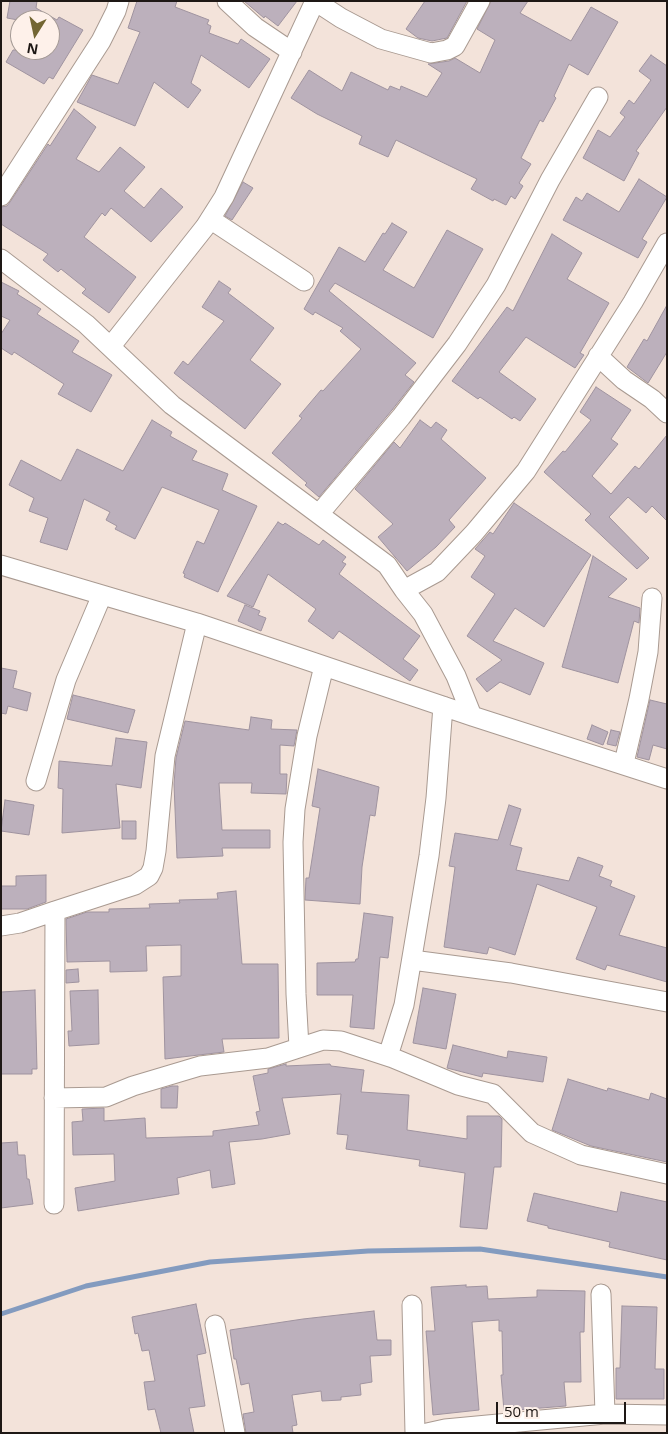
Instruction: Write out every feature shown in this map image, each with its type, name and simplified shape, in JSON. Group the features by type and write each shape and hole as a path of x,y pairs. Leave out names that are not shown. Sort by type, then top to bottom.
{"street":[{"path":"1,196 101,41 119,1"},
{"path":"226,1 256,27 292,52"},
{"path":"111,346 210,219 224,197 315,1 341,18 381,39 431,53 447,50 455,46 480,1"},
{"path":"319,514 401,417 457,344 496,285 550,180 598,97"},
{"path":"210,219 304,281"},
{"path":"404,590 437,572 480,526 526,471 633,302 667,243"},
{"path":"1,259 86,324 172,405 387,565 423,614 456,676 472,716"},
{"path":"598,356 624,380 652,399 667,413"},
{"path":"1,565 197,623 472,716 667,778"},
{"path":"36,780 66,680 102,595"},
{"path":"624,763 648,652 652,598"},
{"path":"1,926 20,923 135,885 149,876 153,868 156,851 165,756 197,623"},
{"path":"299,1047 293,842 295,809 307,736 324,666"},
{"path":"388,1056 404,1005 412,960 436,798 444,706"},
{"path":"54,1204 55,911"},
{"path":"412,960 511,973 667,1002"},
{"path":"54,1098 106,1096 200,1066 268,1058 323,1040 342,1041 388,1056 458,1085 493,1094 532,1133 581,1155 667,1174"},
{"path":"601,1294 605,1414"},
{"path":"412,1306 415,1433"},
{"path":"215,1325 234,1433"},
{"path":"439,1432 605,1414 667,1414"}],"building":[{"path":"10,1 37,1 36,8 40,10 10,10 10,19 7,18"},
{"path":"137,1 177,1 175,7 209,20 207,24 211,26 209,33 238,44 241,39 270,59 249,88 201,55 191,83 201,90 188,108 154,82 135,126 77,102 92,75 118,84 140,32 128,28"},
{"path":"244,1 297,1 278,26 265,16 264,18"},
{"path":"425,1 467,1 447,38 432,41 418,38 406,29"},
{"path":"491,1 528,1 520,13 571,41 591,7 618,22 588,75 569,64 554,96 556,98 543,122 540,120 521,158 531,164 519,183 523,186 515,199 511,196 506,205 494,199 493,201 471,189 477,179 396,140 388,157 359,144 362,136 317,114 291,98 309,70 342,91 351,72 388,90 390,86 400,90 401,86 427,97 442,73 428,64 449,61 455,58 480,73 495,40 477,29"},
{"path":"60,18 83,30 53,79 49,77 44,84 6,62 10,55 10,60 60,60"},
{"path":"651,55 667,66 667,107 636,151 639,153 624,181 583,158 598,130 610,137 625,117 620,113 629,100 634,104 651,80 639,71"},
{"path":"74,109 96,127 76,159 99,172 120,147 145,167 124,191 144,208 161,188 183,207 151,242 111,208 105,216 102,213 84,237 136,277 109,313 82,293 86,289 61,269 58,272 43,260 48,254 1,224 1,207 7,206 10,202 48,144 50,146"},
{"path":"639,179 667,197 642,239 647,242 638,258 563,220 576,197 582,201 587,193 619,212"},
{"path":"243,182 253,188 232,220 225,216"},
{"path":"392,223 407,232 383,270 414,288 447,230 483,249 433,338 335,283 329,291 416,363 405,375 414,382 319,497 305,485 307,483 272,453 302,418 299,416 321,390 323,391 361,349 340,331 343,328 315,312 313,315 304,309 339,247 365,262 383,233 385,234"},
{"path":"552,234 582,253 567,279 609,303 580,353 584,355 575,368 526,337 499,372 536,399 520,421 514,417 512,419 480,397 478,399 452,381 507,307 513,311"},
{"path":"219,281 231,289 228,293 274,328 250,360 281,384 245,429 174,373 183,361 188,365 224,321 202,307"},
{"path":"1,282 19,291 17,294 41,309 37,314 79,341 72,352 112,375 91,412 58,394 64,384 14,352 12,355 1,348 1,334 10,320 1,316"},
{"path":"667,305 667,352 648,383 627,367 644,339 647,341"},
{"path":"596,387 631,410 611,439 618,444 592,476 611,494 635,466 639,469 667,435 667,521 652,506 646,513 628,497 609,517 649,558 637,569 585,520 591,514 544,472 563,451 565,452 591,420 580,412"},
{"path":"152,420 172,432 170,436 197,451 192,460 228,474 222,490 257,506 218,592 184,577 185,574 183,573 197,541 204,544 219,510 162,487 135,539 115,529 117,526 106,520 110,512 84,499 67,550 40,542 48,518 29,511 34,498 9,485 21,460 61,481 77,449 123,471"},
{"path":"420,420 431,428 436,422 447,430 441,439 486,478 449,520 455,527 436,547 407,571 378,537 393,524 355,489 394,442 400,448"},
{"path":"514,503 591,555 544,627 515,608 493,641 544,663 530,695 500,682 487,692 476,679 502,660 467,636 495,594 471,577 485,556 475,549 490,532 493,534"},
{"path":"278,522 283,525 285,523 319,545 323,540 346,557 342,562 346,564 339,574 420,636 403,659 418,670 410,681 339,631 333,639 308,621 316,609 268,574 253,607 227,596"},
{"path":"593,556 627,579 608,597 640,608 639,623 634,621 618,683 562,667"},
{"path":"245,605 260,611 258,615 266,618 261,631 238,621"},
{"path":"1,668 17,671 13,688 31,693 27,711 8,706 6,714 1,713"},
{"path":"73,695 135,710 128,733 67,719"},
{"path":"650,700 667,704 667,749 653,745 649,760 637,757"},
{"path":"251,717 272,720 271,729 297,730 294,746 280,745 280,774 287,774 286,794 251,793 252,783 219,783 222,830 270,830 270,848 222,848 223,856 177,858 174,784 176,758 185,721 249,730"},
{"path":"592,725 608,732 603,745 587,739"},
{"path":"611,730 620,732 616,746 607,744"},
{"path":"116,738 147,742 141,788 116,784 120,828 62,833 63,789 58,788 59,761 112,766"},
{"path":"318,769 379,787 375,816 370,815 362,867 360,904 305,900 306,878 309,878 320,808 312,806"},
{"path":"5,800 34,805 29,835 1,831"},
{"path":"509,805 521,809 510,845 522,848 516,870 569,881 578,857 603,866 599,876 612,881 610,886 635,896 619,935 667,948 667,982 607,965 605,970 576,959 597,907 537,884 515,955 489,947 487,954 444,947 455,867 449,866 455,833 498,840"},
{"path":"122,821 136,821 136,839 122,839"},
{"path":"46,875 46,902 27,909 1,909 1,886 16,886 16,876"},
{"path":"236,891 242,964 278,964 279,1038 222,1039 224,1052 165,1059 163,977 181,976 181,945 146,946 147,971 110,972 110,961 67,962 66,919 87,912 109,912 109,909 150,908 149,904 180,903 179,900 218,899 217,893"},
{"path":"364,913 393,917 388,958 380,957 374,1029 350,1027 353,995 317,995 317,963 355,962 358,959"},
{"path":"78,969 79,982 66,983 66,970"},
{"path":"423,988 456,994 446,1049 413,1043"},
{"path":"35,990 37,1069 32,1069 32,1074 1,1074 1,992"},
{"path":"98,990 99,1044 69,1046 68,1031 72,1031 70,991"},
{"path":"453,1045 507,1058 508,1051 547,1057 543,1082 483,1073 482,1077 447,1068"},
{"path":"286,1064 286,1066 330,1064 331,1066 364,1070 361,1092 409,1095 407,1130 467,1139 467,1116 499,1116 502,1119 501,1167 494,1167 487,1229 460,1227 465,1173 419,1166 420,1160 346,1149 348,1135 337,1134 341,1094 282,1098 290,1134 229,1142 235,1184 212,1188 210,1170 177,1178 179,1194 78,1211 75,1188 115,1181 114,1154 73,1155 72,1122 83,1121 82,1109 104,1108 104,1121 145,1118 146,1138 213,1136 213,1131 259,1125 256,1112 260,1111 253,1076 268,1073 268,1069"},
{"path":"568,1079 607,1091 608,1088 649,1100 651,1093 667,1099 667,1162 591,1146 552,1130"},
{"path":"178,1086 177,1108 161,1108 161,1089"},
{"path":"17,1142 18,1155 25,1155 27,1179 29,1179 33,1204 1,1208 1,1143"},
{"path":"621,1192 667,1202 667,1260 609,1247 610,1242 548,1228 548,1226 527,1221 534,1193 617,1212"},
{"path":"466,1285 466,1287 487,1286 488,1299 537,1297 537,1290 585,1291 584,1332 580,1332 581,1382 564,1382 566,1406 504,1411 501,1375 503,1375 502,1331 499,1331 499,1320 472,1322 479,1410 433,1415 426,1331 435,1331 431,1287"},
{"path":"196,1304 206,1353 197,1355 205,1406 189,1408 194,1433 161,1433 155,1409 148,1410 144,1382 155,1381 149,1350 142,1351 138,1333 135,1334 132,1317"},
{"path":"622,1306 657,1307 655,1369 664,1369 664,1399 616,1399 616,1368 620,1368"},
{"path":"374,1311 377,1340 391,1340 391,1355 370,1356 372,1382 360,1384 361,1395 341,1397 341,1400 322,1401 321,1391 292,1395 297,1425 292,1426 293,1433 246,1433 243,1414 254,1412 249,1383 241,1385 236,1359 234,1359 230,1330"}],"waterway":[{"path":"1,1314 86,1286 210,1262 368,1251 480,1249 667,1277"}]}
